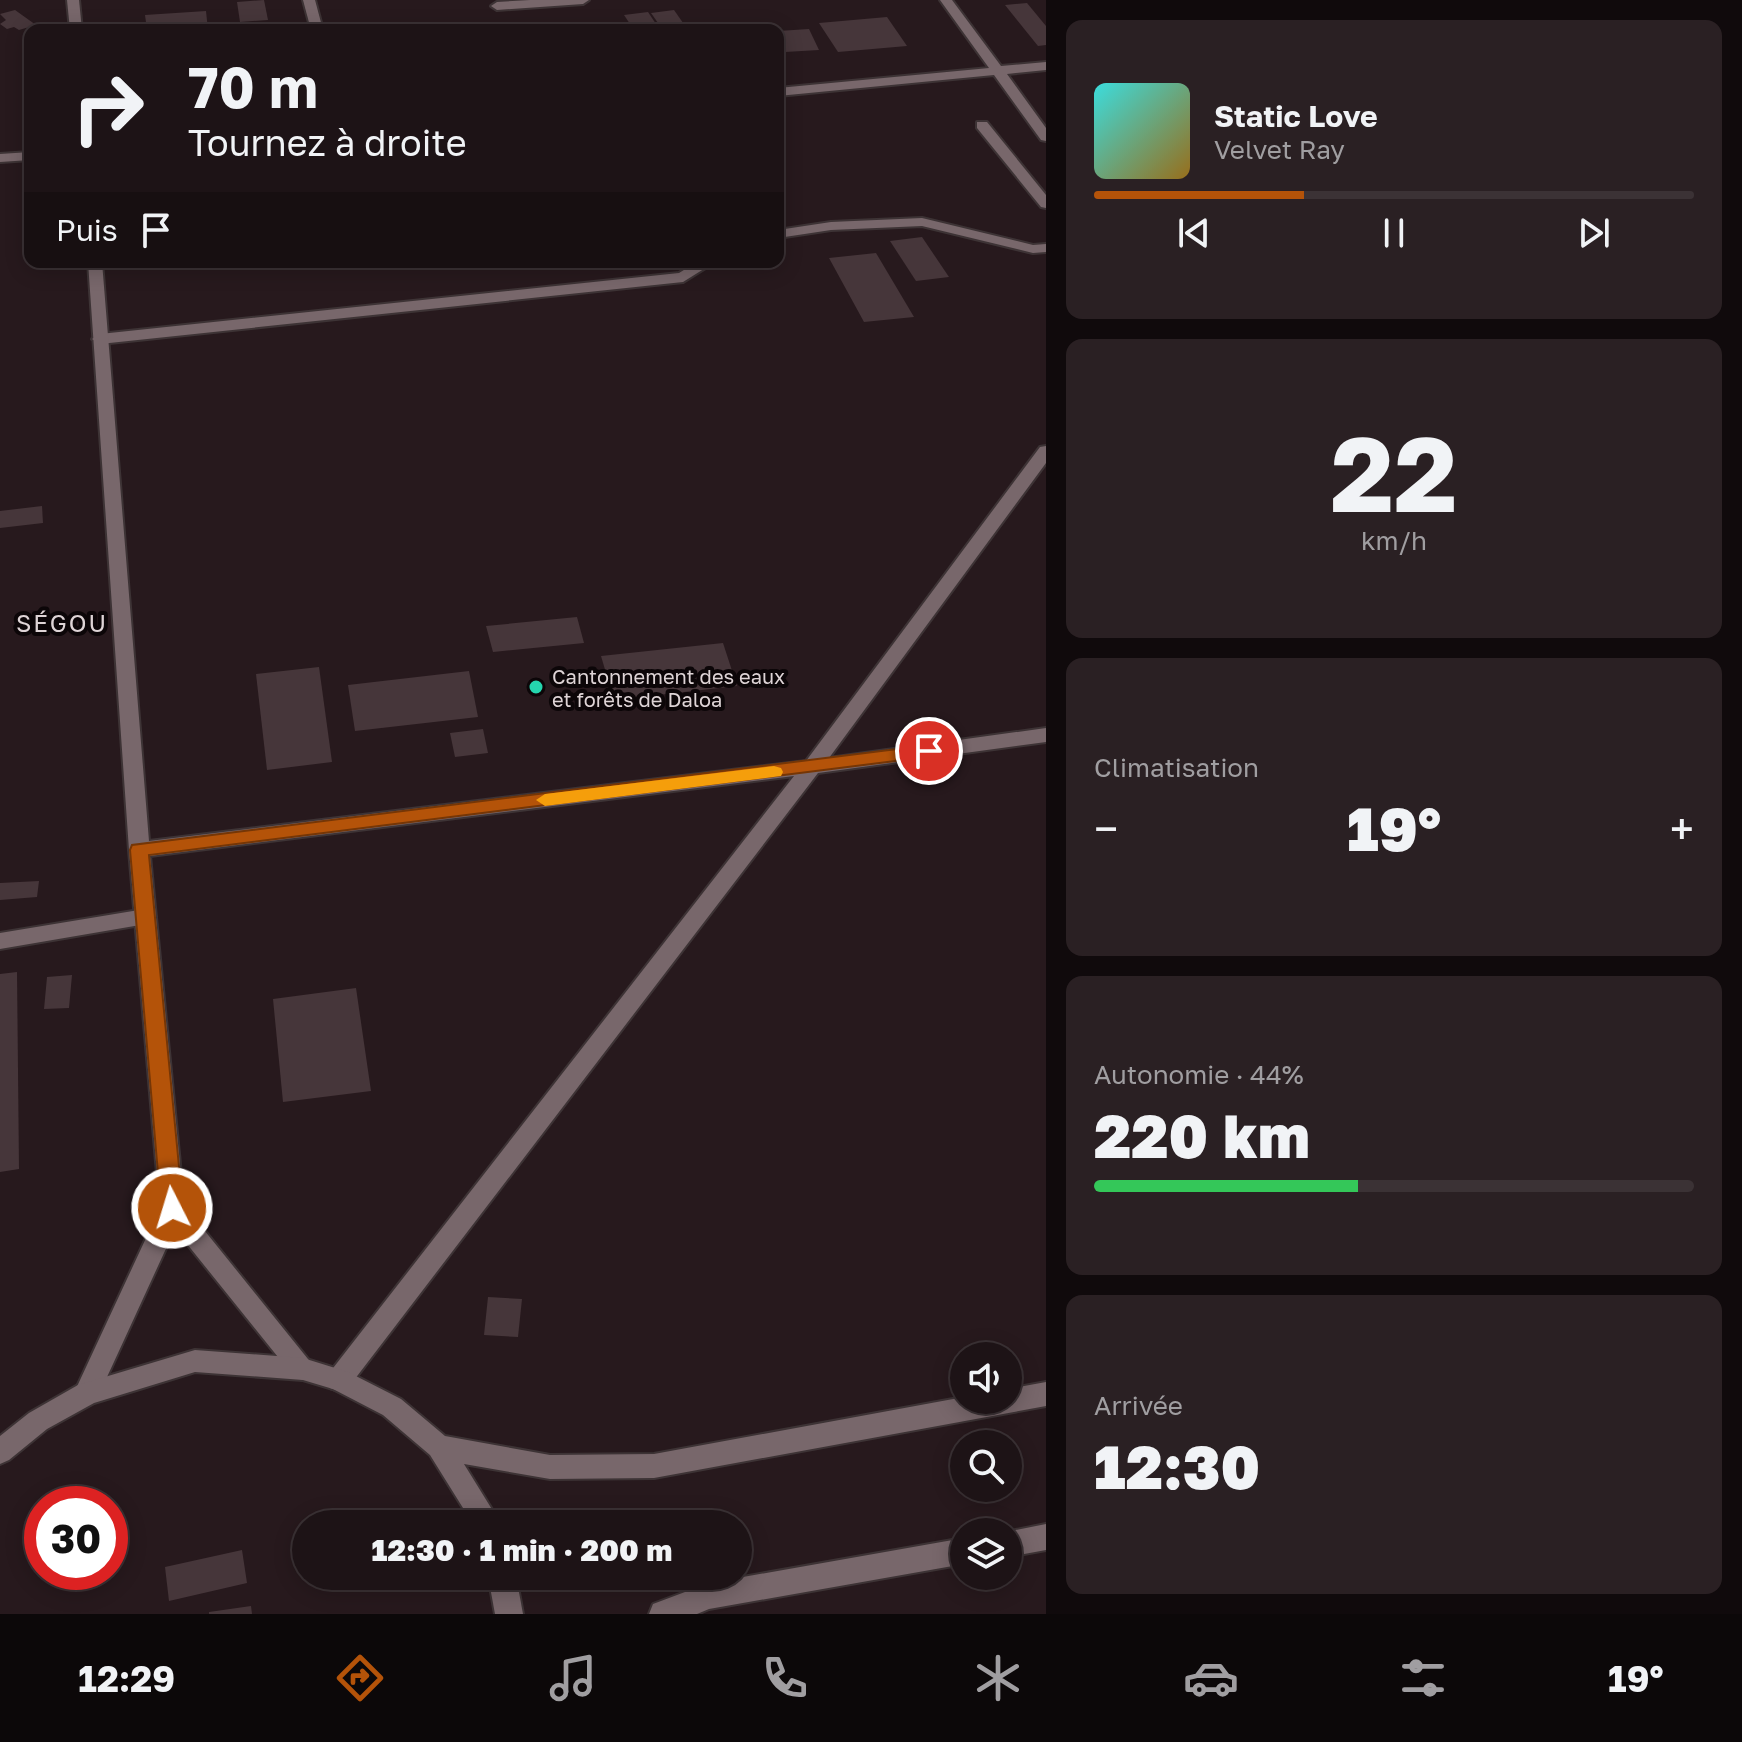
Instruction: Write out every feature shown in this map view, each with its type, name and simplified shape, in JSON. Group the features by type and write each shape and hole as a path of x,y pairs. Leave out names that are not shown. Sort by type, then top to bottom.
{"street":[{"path":"73,0 75,24"},
{"path":"309,0 315,24"},
{"path":"497,6 583,0"},
{"path":"946,0 1046,137"},
{"path":"784,91 1046,66"},
{"path":"982,125 1046,204"},
{"path":"0,158 24,156"},
{"path":"784,233 831,226 922,222 1033,249 1046,248"},
{"path":"87,1393 172,1208 139,850 95,268"},
{"path":"100,339 683,277 698,268"},
{"path":"339,1380 812,767 1046,451"},
{"path":"139,850 1046,735"},
{"path":"0,941 145,917"},
{"path":"172,1208 303,1369"},
{"path":"0,1452 38,1421 87,1393 195,1361 303,1369 339,1380 392,1407 439,1447 479,1510"},
{"path":"439,1447 550,1467 654,1466 1046,1394"},
{"path":"1022,1541 1046,1537"},
{"path":"663,1614 709,1596 950,1553"},
{"path":"505,1590 509,1614"}],"building":[{"path":"264,0 268,20 240,22 237,2"},
{"path":"1027,3 1046,26 1046,45 1038,46 1005,5"},
{"path":"15,10 35,24 24,24 24,29 19,30 14,27 7,29 0,24 6,20 0,14"},
{"path":"674,10 684,24 659,24 651,13"},
{"path":"206,11 207,24 146,24 145,15"},
{"path":"648,12 656,24 630,24 624,15"},
{"path":"887,17 907,46 838,52 819,23"},
{"path":"809,29 819,50 785,52 784,31"},
{"path":"922,237 949,277 916,281 890,241"},
{"path":"876,253 914,317 864,322 829,258"},
{"path":"42,506 43,523 0,528 0,511"},
{"path":"577,617 584,643 493,652 486,626"},
{"path":"723,643 737,686 614,700 601,656"},
{"path":"319,667 332,762 267,770 256,674"},
{"path":"469,671 478,717 355,731 348,685"},
{"path":"483,729 488,753 455,757 450,733"},
{"path":"39,881 37,897 0,900 0,883"},
{"path":"17,972 19,1169 0,1172 0,974"},
{"path":"72,975 69,1008 44,1009 47,977"},
{"path":"356,988 371,1091 283,1102 273,999"},
{"path":"488,1297 522,1299 518,1337 484,1335"},
{"path":"242,1550 247,1583 169,1601 165,1567"},
{"path":"251,1606 252,1614 209,1614 209,1612"}],"slow traffic":[{"path":"545,800 774,772"}],"place":[{"name":"Cantonnement des eaux et forêts de Daloa","path":"536,687"}],"district":[{"name":"SÉGOU","path":"62,622"}],"route":[{"path":"172,1208 139,850 929,751"}]}
